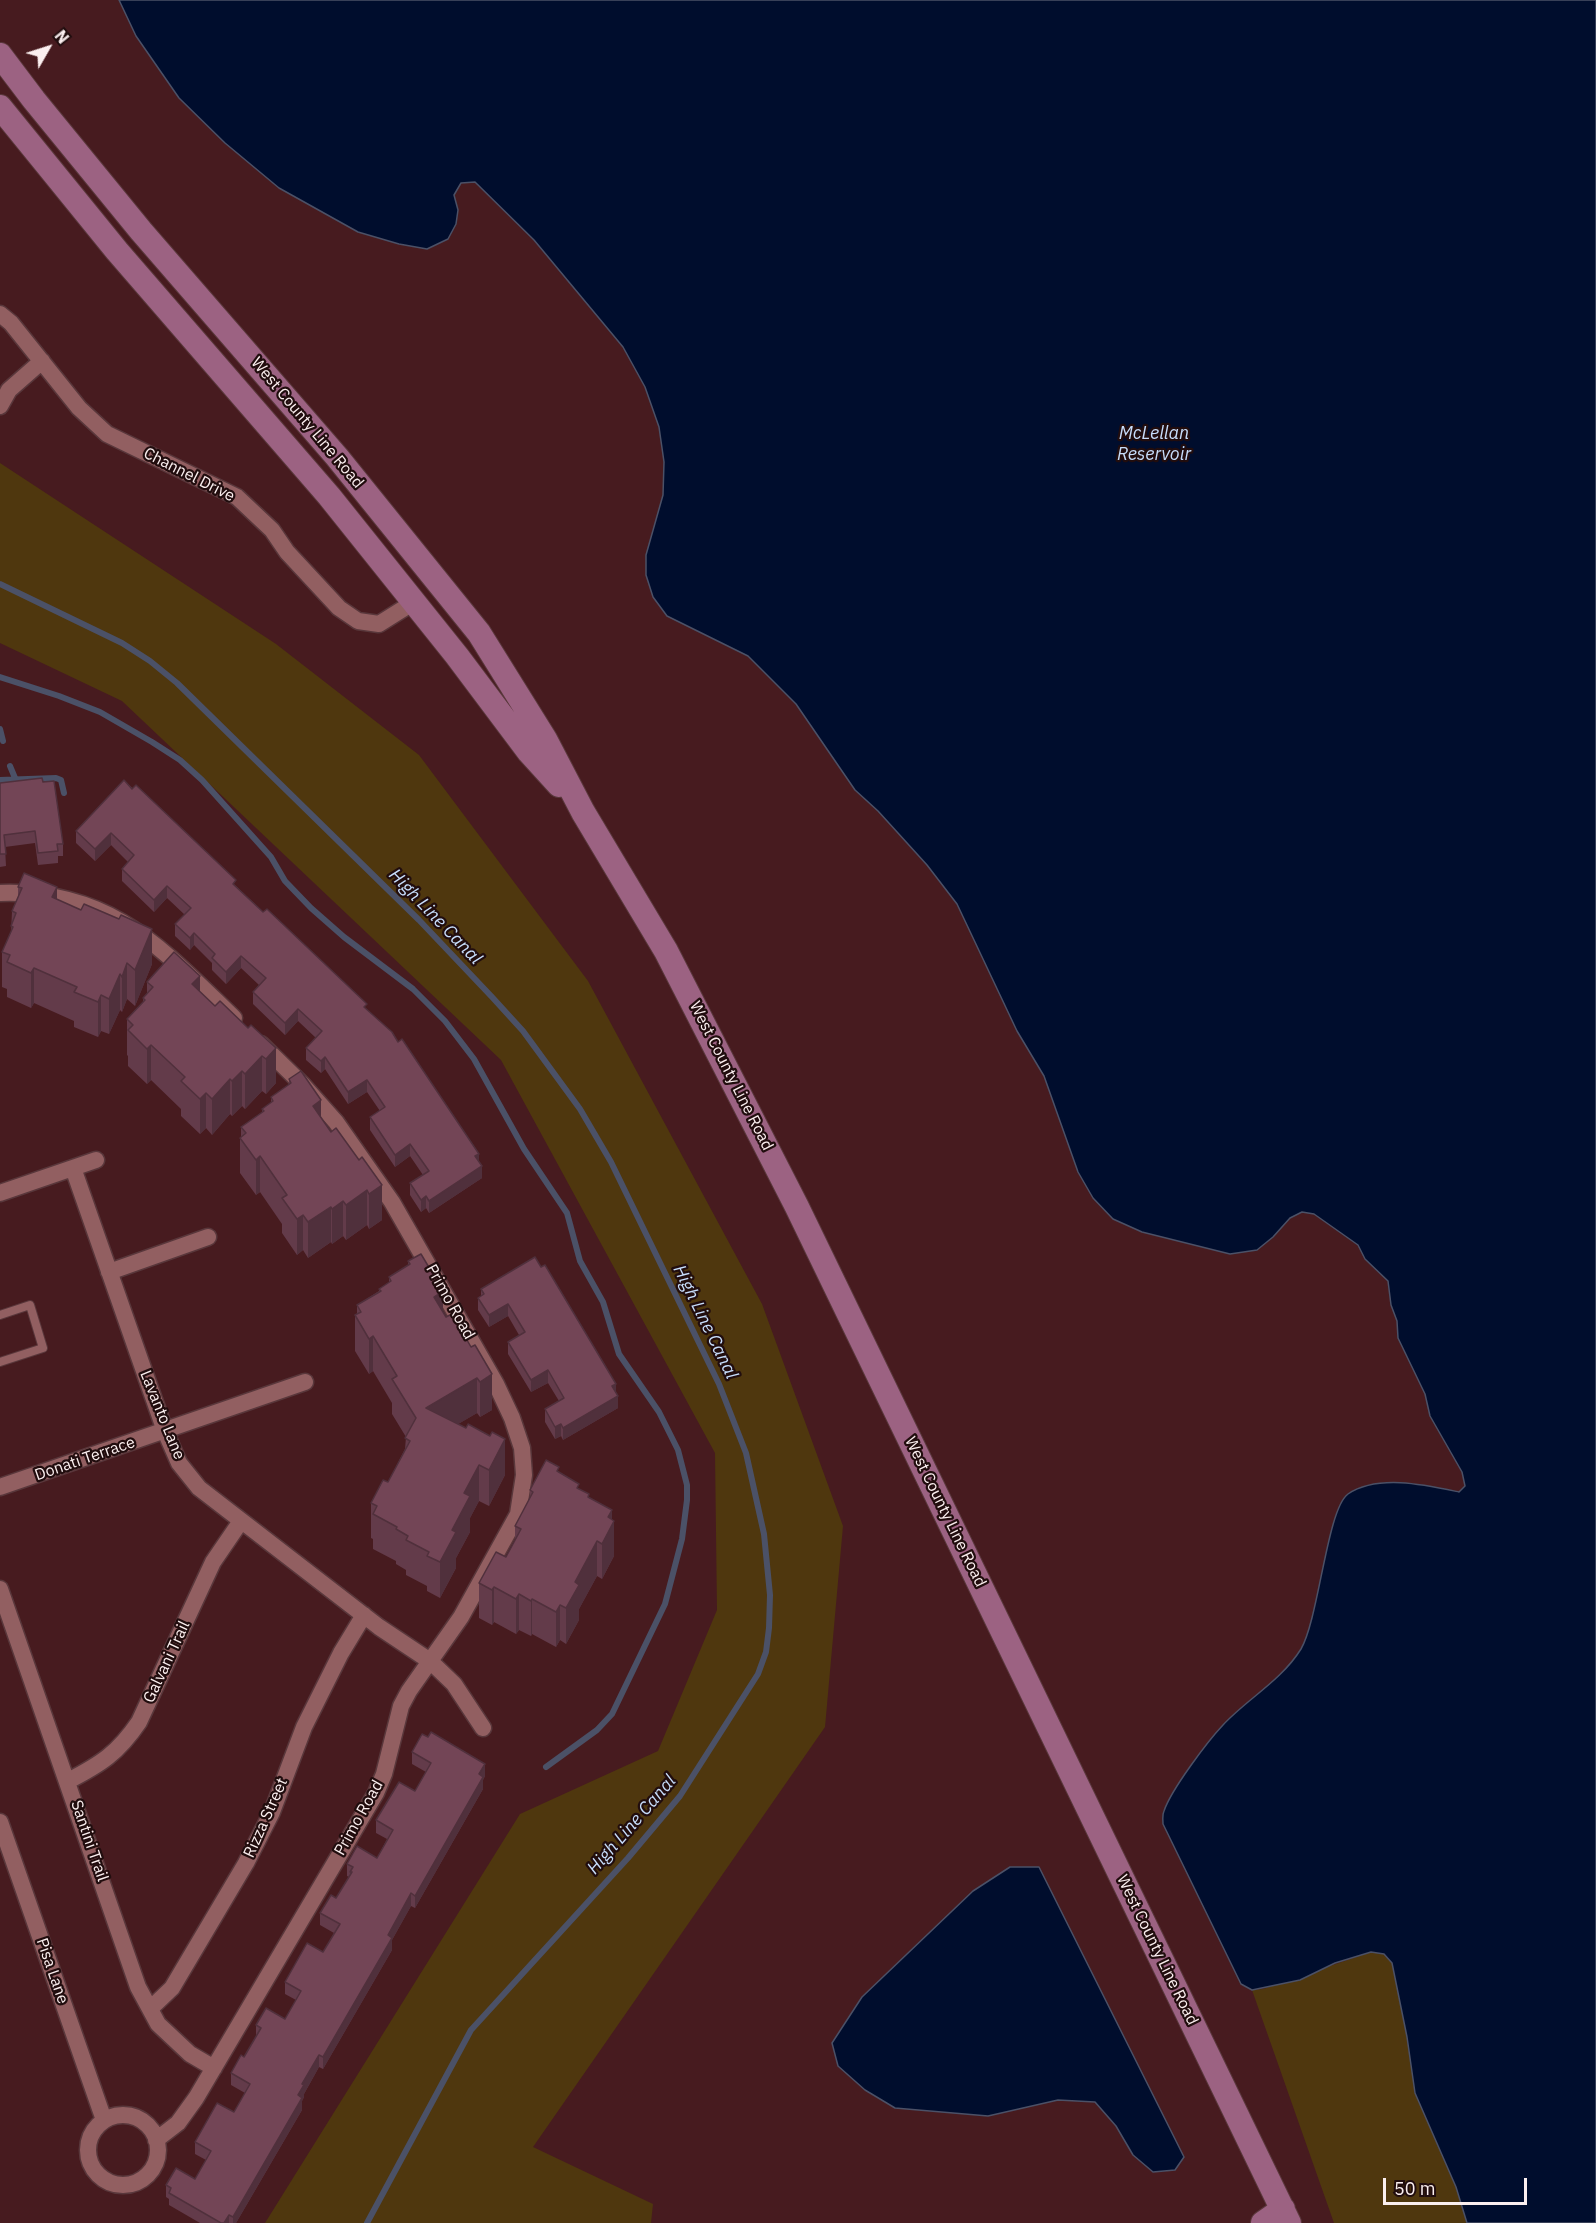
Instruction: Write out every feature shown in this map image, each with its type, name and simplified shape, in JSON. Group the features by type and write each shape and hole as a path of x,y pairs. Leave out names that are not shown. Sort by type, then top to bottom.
{"main road":[{"name":"West County Line Road","path":"0,55 141,231 337,457 479,633 545,739 582,812 666,951 797,1207 1286,2216"},
{"name":"West County Line Road","path":"0,107 117,251 328,496 458,656 529,752 582,812"},
{"path":"1263,2223 1286,2216"}],"street":[{"name":"Channel Drive","path":"0,314 11,323 79,408 107,434 237,497 272,530 287,552 339,608 358,621 379,624 414,602"},
{"path":"0,406 9,390 42,361"},
{"name":"Primo Road","path":"0,893 40,894 95,907 134,928 171,957 303,1085 336,1122 392,1202 496,1384 513,1418 522,1448 524,1475 521,1500 513,1525 461,1617 401,1706 384,1774 376,1793 186,2113 178,2123 156,2140"},
{"path":"0,1193 96,1160"},
{"name":"Lavanto Lane","path":"73,1168 165,1431 179,1463 199,1488 364,1615 430,1661 454,1684 483,1728"},
{"path":"109,1272 208,1238"},
{"name":"Donati Terrace","path":"0,1487 305,1382"},
{"name":"Galvani Trail","path":"68,1781 97,1767 124,1745 133,1731 213,1562 241,1521"},
{"name":"Santini Trail","path":"0,1589 138,1987 158,2024 190,2054 214,2068"},
{"name":"Rizza Street","path":"150,2009 172,1988 246,1863 272,1812 304,1727 341,1653 364,1615"},
{"name":"Pisa Lane","path":"0,1822 104,2120"},
{"path":"120,2115 135,2117 148,2126 156,2140 157,2155 155,2163 144,2177 122,2185 101,2177 91,2164 88,2148 93,2132 104,2120 120,2115"}],"lane":[{"path":"0,1314 30,1305 43,1348 0,1362"}],"shaded area":[{"path":"0,463 276,644 419,755 588,981 762,1304 843,1526 825,1727 533,2147 653,2204 651,2223 265,2223 520,1814 658,1751 717,1610 715,1453 501,1060 122,701 0,643"},
{"path":"1371,1952 1384,1954 1392,1963 1407,2037 1415,2093 1456,2187 1467,2223 1334,2223 1252,1990 1263,1989"}],"water":[{"name":"McLellan Reservoir","path":"119,0 1596,0 1596,2223 1467,2223 1456,2187 1415,2093 1407,2037 1392,1963 1384,1954 1371,1952 1335,1963 1300,1980 1252,1990 1241,1984 1163,1824 1163,1814 1168,1802 1208,1743 1232,1716 1284,1671 1301,1649 1313,1614 1334,1520 1348,1494 1373,1484 1417,1484 1459,1492 1465,1486 1462,1472 1430,1416 1425,1394 1398,1338 1397,1321 1391,1305 1388,1281 1365,1259 1358,1245 1314,1214 1302,1212 1290,1218 1273,1237 1257,1250 1230,1254 1142,1232 1113,1219 1093,1198 1078,1172 1044,1076 1017,1031 957,904 927,865 878,811 855,790 796,704 748,656 667,616 653,597 646,575 646,555 663,495 664,462 659,427 645,387 623,347 534,240 475,182 461,183 454,195 458,210 456,224 448,239 427,249 399,244 358,232 279,188 225,143 179,98 136,36"},
{"path":"1010,1867 1039,1867 1184,2157 1175,2170 1153,2172 1133,2155 1116,2126 1095,2102 1058,2100 988,2116 895,2108 865,2090 838,2066 832,2043 862,1997 973,1891"}],"building":[{"path":"42,778 43,782 54,781 63,844 57,844 58,851 38,853 35,831 4,835 6,854 0,854 0,783"},
{"path":"124,780 132,789 136,785 236,880 233,884 263,912 267,909 367,1004 364,1007 392,1032 398,1042 402,1039 479,1154 475,1156 482,1166 429,1201 426,1196 421,1200 410,1183 429,1171 410,1144 395,1155 370,1117 385,1107 367,1080 348,1092 325,1057 321,1061 306,1048 322,1031 298,1009 285,1023 253,992 266,978 241,956 226,972 212,958 215,954 194,933 190,938 175,924 191,908 167,886 154,900 122,869 134,855 111,833 95,849 76,831"},
{"path":"24,873 57,887 52,897 81,910 84,904 119,919 121,915 152,929 135,970 127,963 109,999 101,995 98,1002 74,992 77,987 34,968 31,973 7,962 10,955 2,952 13,927 11,926 16,913 12,911 22,888 18,887"},
{"path":"174,952 200,976 192,984 215,1006 220,1001 248,1028 251,1025 276,1048 266,1059 262,1056 245,1074 242,1071 232,1081 230,1079 212,1099 206,1093 200,1099 181,1081 185,1077 151,1045 147,1049 128,1030 133,1025 127,1019 145,1000 143,998 153,987 147,982"},
{"path":"301,1071 321,1100 313,1106 331,1132 336,1128 359,1160 362,1157 382,1185 369,1194 367,1190 346,1205 343,1201 332,1209 331,1207 308,1222 303,1215 297,1219 282,1198 287,1195 260,1156 256,1160 240,1138 246,1133 241,1127 264,1111 262,1109 273,1101 271,1097 291,1083 289,1079"},
{"path":"421,1254 443,1291 434,1297 446,1317 452,1314 471,1347 475,1345 492,1374 480,1382 477,1378 426,1408 466,1428 468,1424 490,1436 492,1432 505,1439 489,1470 479,1465 464,1493 470,1496 452,1530 456,1532 440,1562 427,1556 429,1552 406,1540 408,1536 396,1529 397,1527 373,1514 377,1506 371,1503 383,1480 388,1482 410,1441 405,1438 416,1418 392,1379 397,1376 373,1336 369,1339 355,1315 361,1312 357,1305 381,1291 379,1289 391,1281 389,1277 410,1264 408,1261"},
{"path":"535,1257 541,1267 545,1265 616,1384 612,1386 618,1396 563,1428 561,1424 555,1427 545,1409 564,1398 548,1370 531,1380 508,1342 525,1332 508,1304 489,1315 478,1298 484,1294 481,1289"},
{"path":"546,1460 559,1467 557,1471 579,1484 577,1488 589,1494 588,1497 612,1510 608,1517 614,1521 602,1544 597,1541 575,1582 579,1585 566,1608 560,1605 556,1612 519,1594 516,1599 494,1587 492,1590 479,1583 496,1552 506,1557 521,1529 515,1526 533,1492 530,1490"},
{"path":"431,1732 485,1764 479,1774 483,1777 415,1896 411,1893 388,1935 392,1938 323,2057 319,2055 302,2084 304,2085 298,2095 302,2098 233,2217 229,2215 224,2223 221,2223 169,2193 171,2188 166,2185 176,2168 195,2179 211,2151 195,2142 217,2103 234,2112 250,2084 231,2073 241,2055 244,2057 261,2028 256,2025 266,2008 285,2019 301,1991 285,1982 307,1943 323,1952 340,1924 320,1913 331,1895 336,1898 352,1872 350,1872 353,1867 347,1864 357,1846 377,1858 393,1830 376,1820 399,1782 415,1791 431,1763 412,1752 422,1734 428,1737"}],"waterway":[{"name":"High Line Canal","path":"0,584 122,643 150,661 177,683 419,920 523,1031 580,1109 611,1162 719,1384 746,1453 764,1534 770,1595 766,1652 758,1674 680,1796 628,1858 471,2030 367,2223"},
{"path":"0,677 100,712 180,760 202,780 271,857 285,881 311,908 344,937 413,989 445,1021 474,1059 524,1149 567,1213 580,1261 603,1302 619,1354 659,1412 678,1450 687,1485 687,1500 682,1539 665,1604 612,1714 597,1730 546,1767"},
{"path":"0,729 3,741"},
{"path":"10,766 15,778"},
{"path":"0,780 56,778 61,780 64,793"}]}
